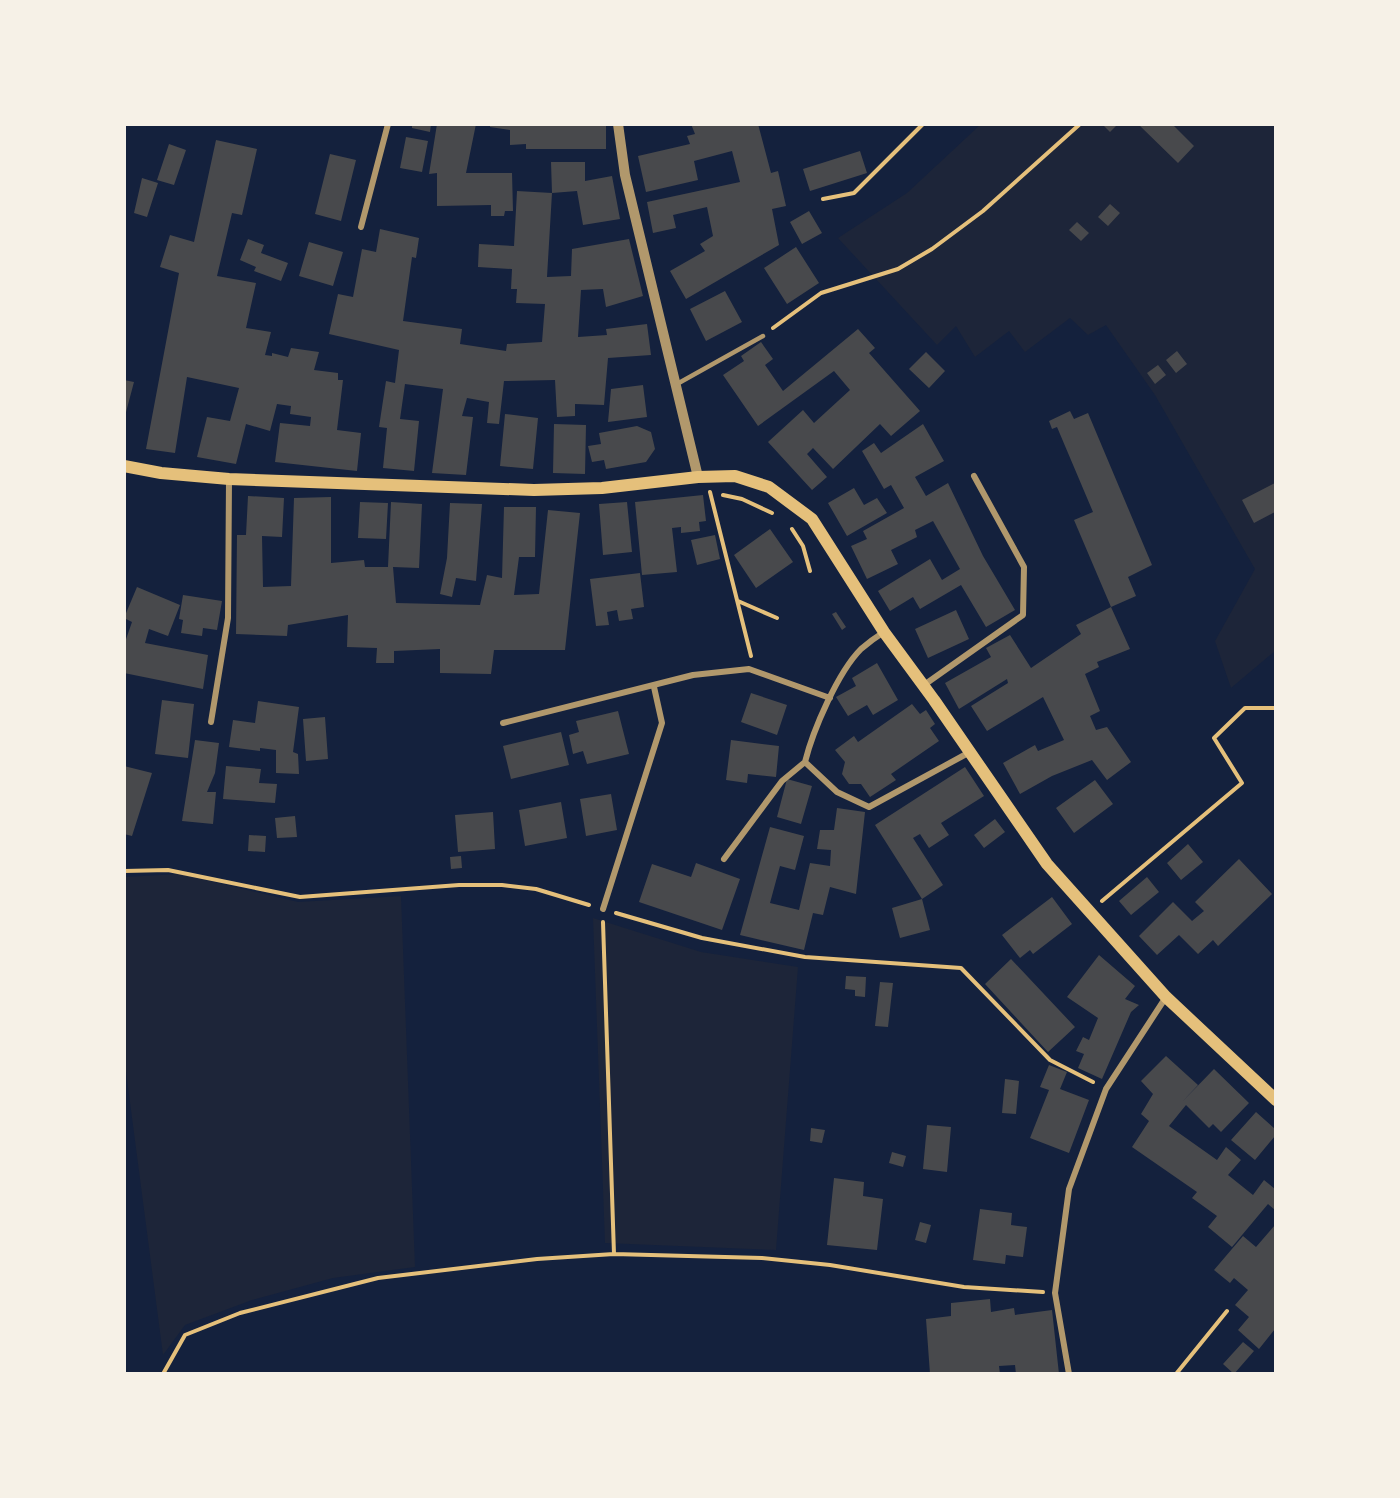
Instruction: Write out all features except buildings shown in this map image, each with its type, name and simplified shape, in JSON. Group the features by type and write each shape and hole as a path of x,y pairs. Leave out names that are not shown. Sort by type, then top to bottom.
{"main road":[{"path":"124,466 229,479 534,490 602,488 702,476 735,476 769,487 812,519 884,632 924,685 1047,864 1166,997 1275,1100"}],"street":[{"path":"360,228 388,124"},
{"path":"618,124 625,175 702,476"},
{"path":"924,685 1023,615 1024,567 974,476"},
{"path":"211,722 228,618 229,479"},
{"path":"724,859 782,781 805,762 810,740 830,698 860,650 884,632"},
{"path":"503,723 654,687 693,675 749,669 830,698"},
{"path":"603,909 662,723 654,687"},
{"path":"805,762 837,792 869,807 971,752"},
{"path":"1069,1374 1055,1293 1069,1189 1107,1089 1166,997"}],"lane":[{"path":"677,384 763,336"}],"path":[{"path":"823,199 854,193 923,124"},
{"path":"763,336 821,293 898,269 932,249 983,211 1080,124"},
{"path":"702,476 711,492 751,656 749,669"},
{"path":"711,492 741,499 781,520"},
{"path":"788,525 795,531 803,546 810,571"},
{"path":"737,601 777,618"},
{"path":"1089,912 1242,783 1214,738 1245,708 1275,708"},
{"path":"124,871 168,870 300,897 459,885 502,885 536,889 702,938 805,957 961,969 1050,1060 1107,1089"},
{"path":"603,909 614,1254"},
{"path":"163,1374 185,1335 240,1312 378,1278 537,1259 614,1254 762,1258 830,1265 964,1287 1055,1293"},
{"path":"1176,1374 1227,1311"}],"shaded area":[{"path":"980,125 1275,125 1275,651 1231,688 1215,641 1255,569 1155,395 1106,325 1088,335 1070,318 1025,352 1009,331 975,357 956,326 937,345 838,238 907,193"},
{"path":"180,874 298,902 401,896 415,1267 333,1278 252,1300 185,1325 163,1355 125,1064 124,877"},
{"path":"593,918 701,952 798,967 776,1250 605,1243"}]}
